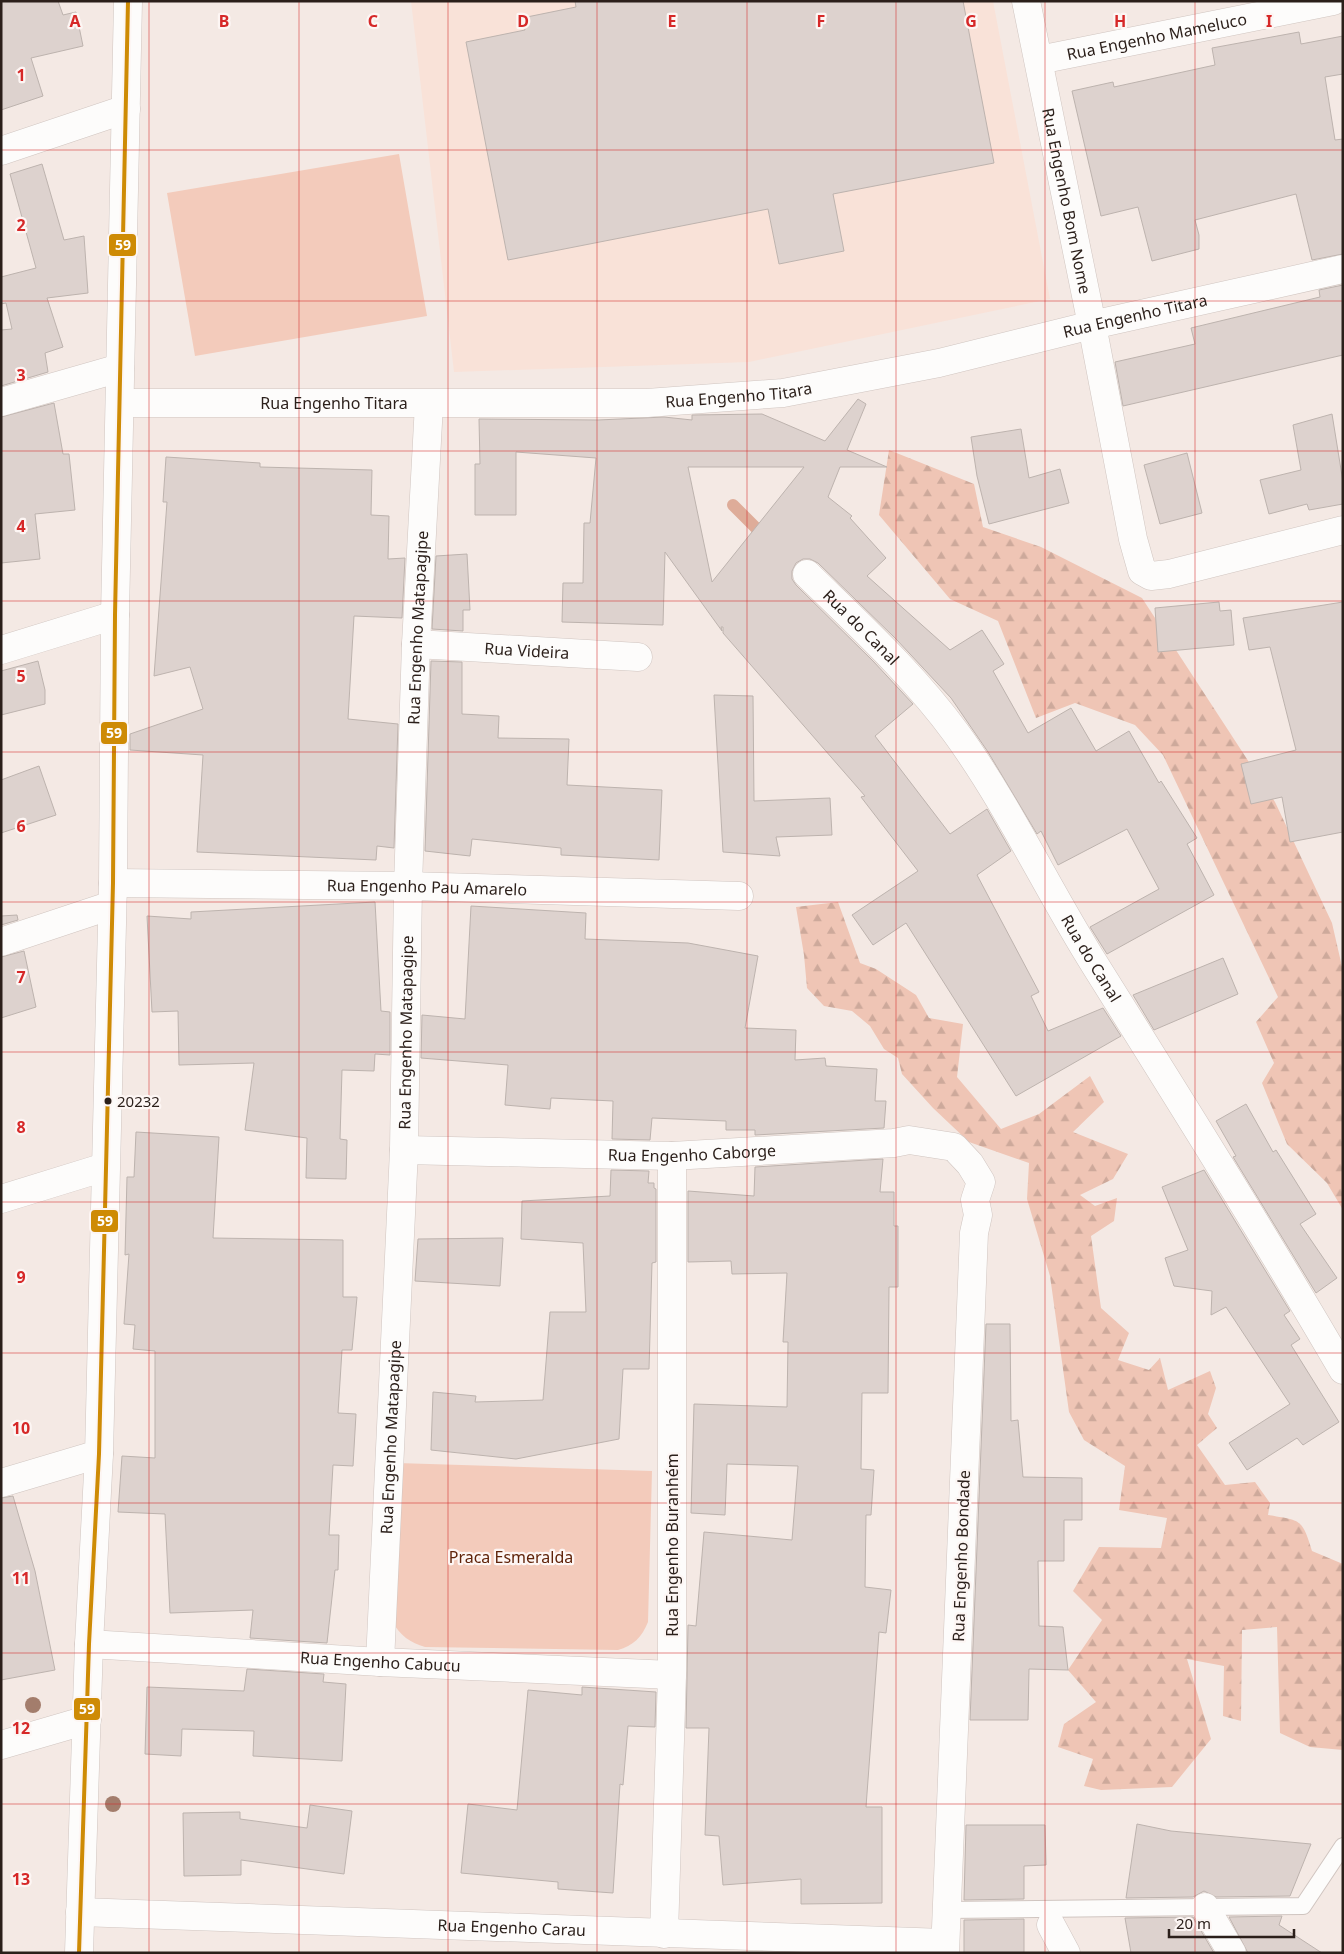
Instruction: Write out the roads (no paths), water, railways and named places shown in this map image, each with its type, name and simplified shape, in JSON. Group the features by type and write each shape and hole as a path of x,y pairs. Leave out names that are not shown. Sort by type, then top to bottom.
{"street":[{"name":"Rua Engenho Bom Nome","path":"1026,1 1092,325 1134,546 1137,559 1145,575 1169,574 1343,530"},
{"name":"Rua Engenho Mameluco","path":"1039,60 1333,1"},
{"path":"79,1953 89,1644 99,1454 112,894 120,368 130,3"},
{"path":"1,151 126,110"},
{"name":"Rua Engenho Titara","path":"120,403 647,403 782,393 939,363 1092,325 1343,269"},
{"path":"1,402 120,368"},
{"name":"Rua Engenho Matapagipe","path":"380,1662 404,1150 408,886 416,644 430,404"},
{"name":"Rua do Canal","path":"807,574 926,695 956,734 996,795 1085,950 1260,1229 1343,1370"},
{"path":"1,650 115,615"},
{"name":"Rua Videira","path":"416,644 638,656"},
{"name":"Rua Engenho Pau Amarelo","path":"1,942 112,894 408,886 740,896"},
{"name":"Rua Engenho Caborge","path":"404,1150 672,1156 894,1143 909,1140 954,1147 970,1164"},
{"name":"Rua Engenho Buranhém","path":"664,1934 672,1675 672,1156"},
{"name":"Rua Engenho Bondade","path":"945,1948 974,1233 978,1215 975,1200 981,1182 970,1164"},
{"path":"1,1199 105,1167"},
{"path":"1,1483 99,1454"},
{"name":"Rua Engenho Cabucu","path":"89,1644 380,1662 672,1675"},
{"path":"1,1745 87,1720"},
{"path":"1205,1907 1232,1953"},
{"name":"Rua Engenho Carau","path":"80,1912 664,1934 945,1948"},
{"path":"1050,1924 1066,1953"}],"lane":[{"path":"946,1910 1302,1906 1343,1846"}],"waterway":[{"path":"733,505 767,539"}],"place":[{"name":"20232","path":"108,1101"}],"park label":[{"name":"Praca Esmeralda","path":"511,1557"}]}
